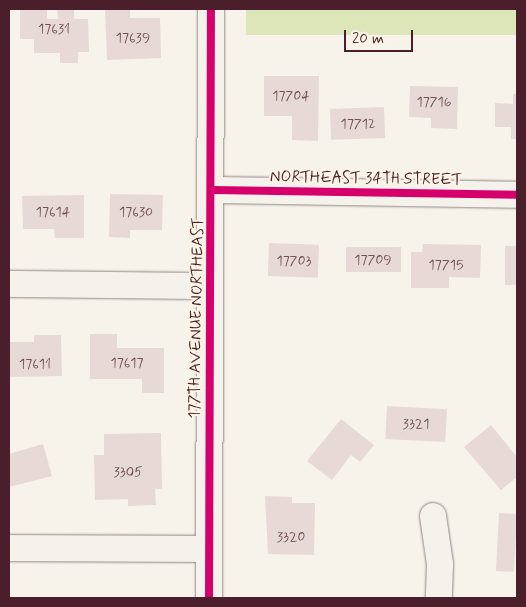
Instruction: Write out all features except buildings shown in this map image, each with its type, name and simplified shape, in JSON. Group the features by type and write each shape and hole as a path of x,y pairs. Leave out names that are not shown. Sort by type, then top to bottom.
{"street":[{"name":"177TH AVENUE NORTHEAST","path":"209,598 210,286 213,190 211,9"},
{"name":"NORTHEAST 34TH STREET","path":"213,190 517,195"},
{"path":"9,284 210,286"},
{"path":"433,516 440,564 439,598"},
{"path":"9,548 208,549"}],"green space":[{"path":"246,9 517,9 517,35 246,35"}],"cycle path":[{"path":"209,598 211,9"},
{"path":"213,190 517,195"}]}
